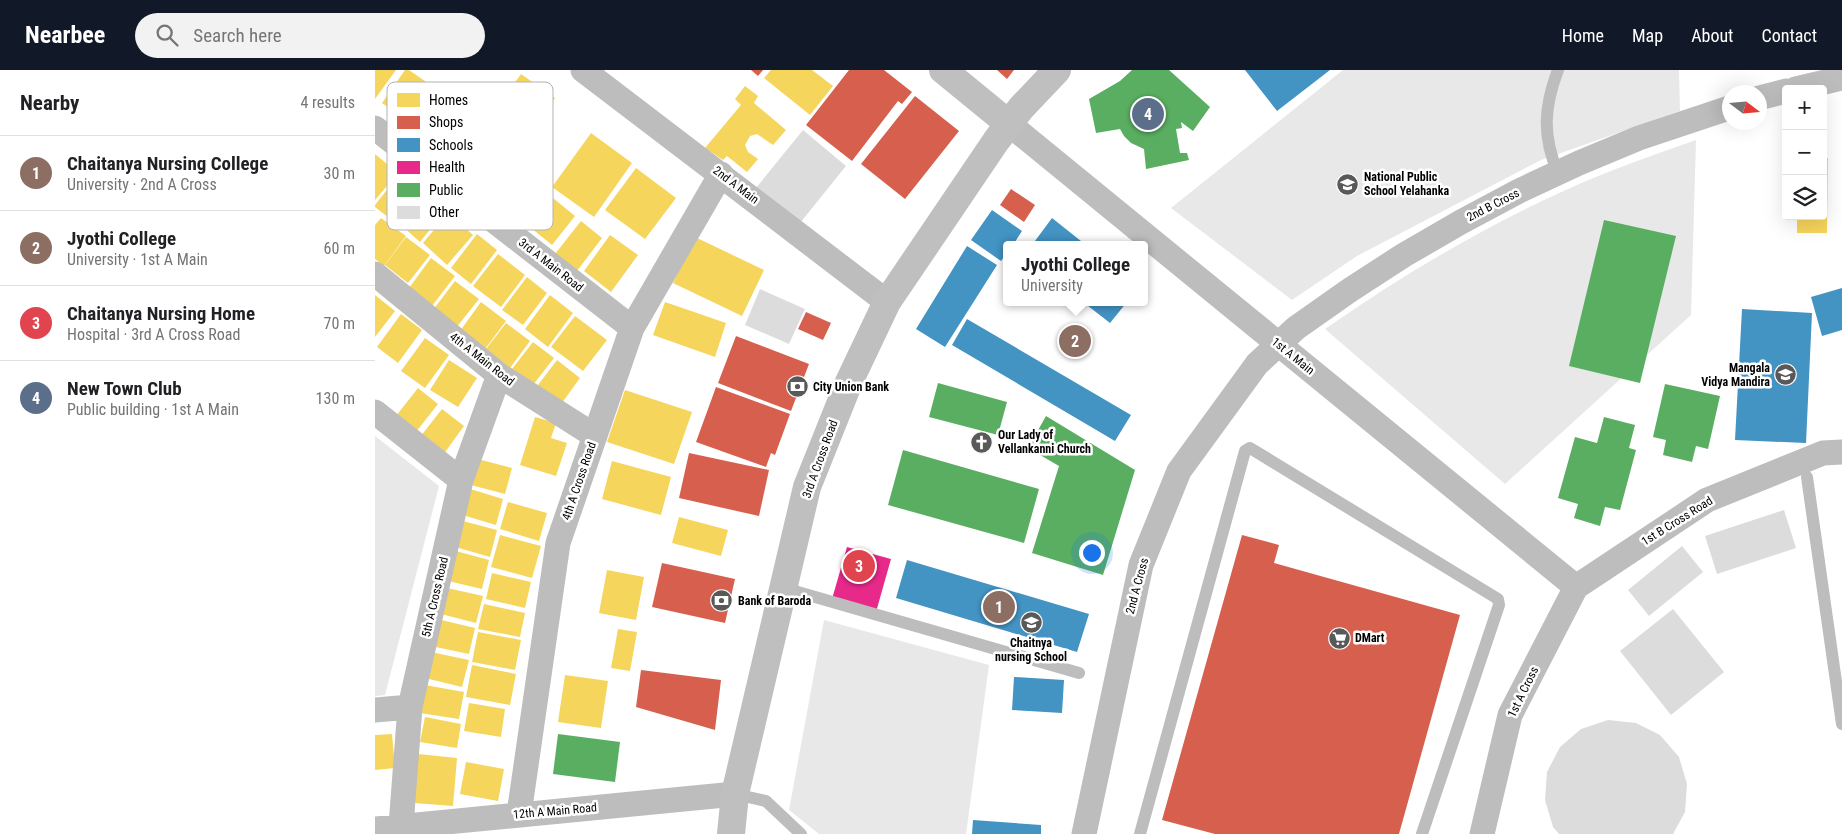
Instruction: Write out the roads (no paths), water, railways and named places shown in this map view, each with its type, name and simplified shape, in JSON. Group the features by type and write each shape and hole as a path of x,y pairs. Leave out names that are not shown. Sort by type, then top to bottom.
{"street":[{"name":"2nd A Main","path":"583,70 887,302"},
{"path":"943,70 1009,124"},
{"name":"3rd A Cross Road","path":"731,834 735,794 807,488 849,382 887,302 1009,124 1021,108 1057,70"},
{"path":"1813,85 1842,78"},
{"path":"1767,96 1782,92"},
{"name":"2nd B Cross","path":"1279,344 1296,328 1342,296 1405,255 1461,222 1558,173 1639,138 1722,110"},
{"name":"1st A Main","path":"1009,124 1576,587"},
{"name":"3rd A Main Road","path":"375,128 387,137"},
{"name":"4th A Cross Road","path":"519,814 558,543 632,328 721,174"},
{"name":"3rd A Main Road","path":"506,230 632,328"},
{"name":"4th A Main Road","path":"375,274 499,375 595,436"},
{"name":"2nd A Cross","path":"1084,834 1121,650 1141,565 1179,471 1257,364 1279,344"},
{"name":"5th A Cross Road","path":"401,826 410,707 461,480 499,375"},
{"path":"375,412 461,480"},
{"name":"1st B Cross Road","path":"1576,587 1707,500 1823,453 1842,452"},
{"name":"1st A Cross","path":"1482,834 1510,715 1576,587"},
{"path":"375,710 410,707"},
{"name":"12th A Main Road","path":"375,829 735,794"}],"lane":[{"path":"1558,70 1549,95 1546,126 1553,162 1558,173"},
{"path":"1141,834 1245,451 1250,448 1498,599 1499,605 1422,834"},
{"path":"1807,477 1842,724"},
{"path":"784,588 1079,673"},
{"path":"735,794 766,801 801,834"}],"place":[{"name":"New Town Club","path":"1148,114"},
{"name":"National Public School Yelahanka","path":"1348,184"},
{"name":"Jyothi College","path":"1075,341"},
{"name":"Mangala Vidya Mandira","path":"1786,375"},
{"name":"City Union Bank","path":"797,387"},
{"name":"Our Lady of Vellankanni Church","path":"982,442"},
{"name":"Chaitanya Nursing Home","path":"859,566"},
{"name":"Bank of Baroda","path":"722,601"},
{"name":"Chaitanya Nursing College","path":"999,607"},
{"name":"Chaitnya nursing School","path":"1031,622"},
{"name":"DMart","path":"1339,638"}]}
